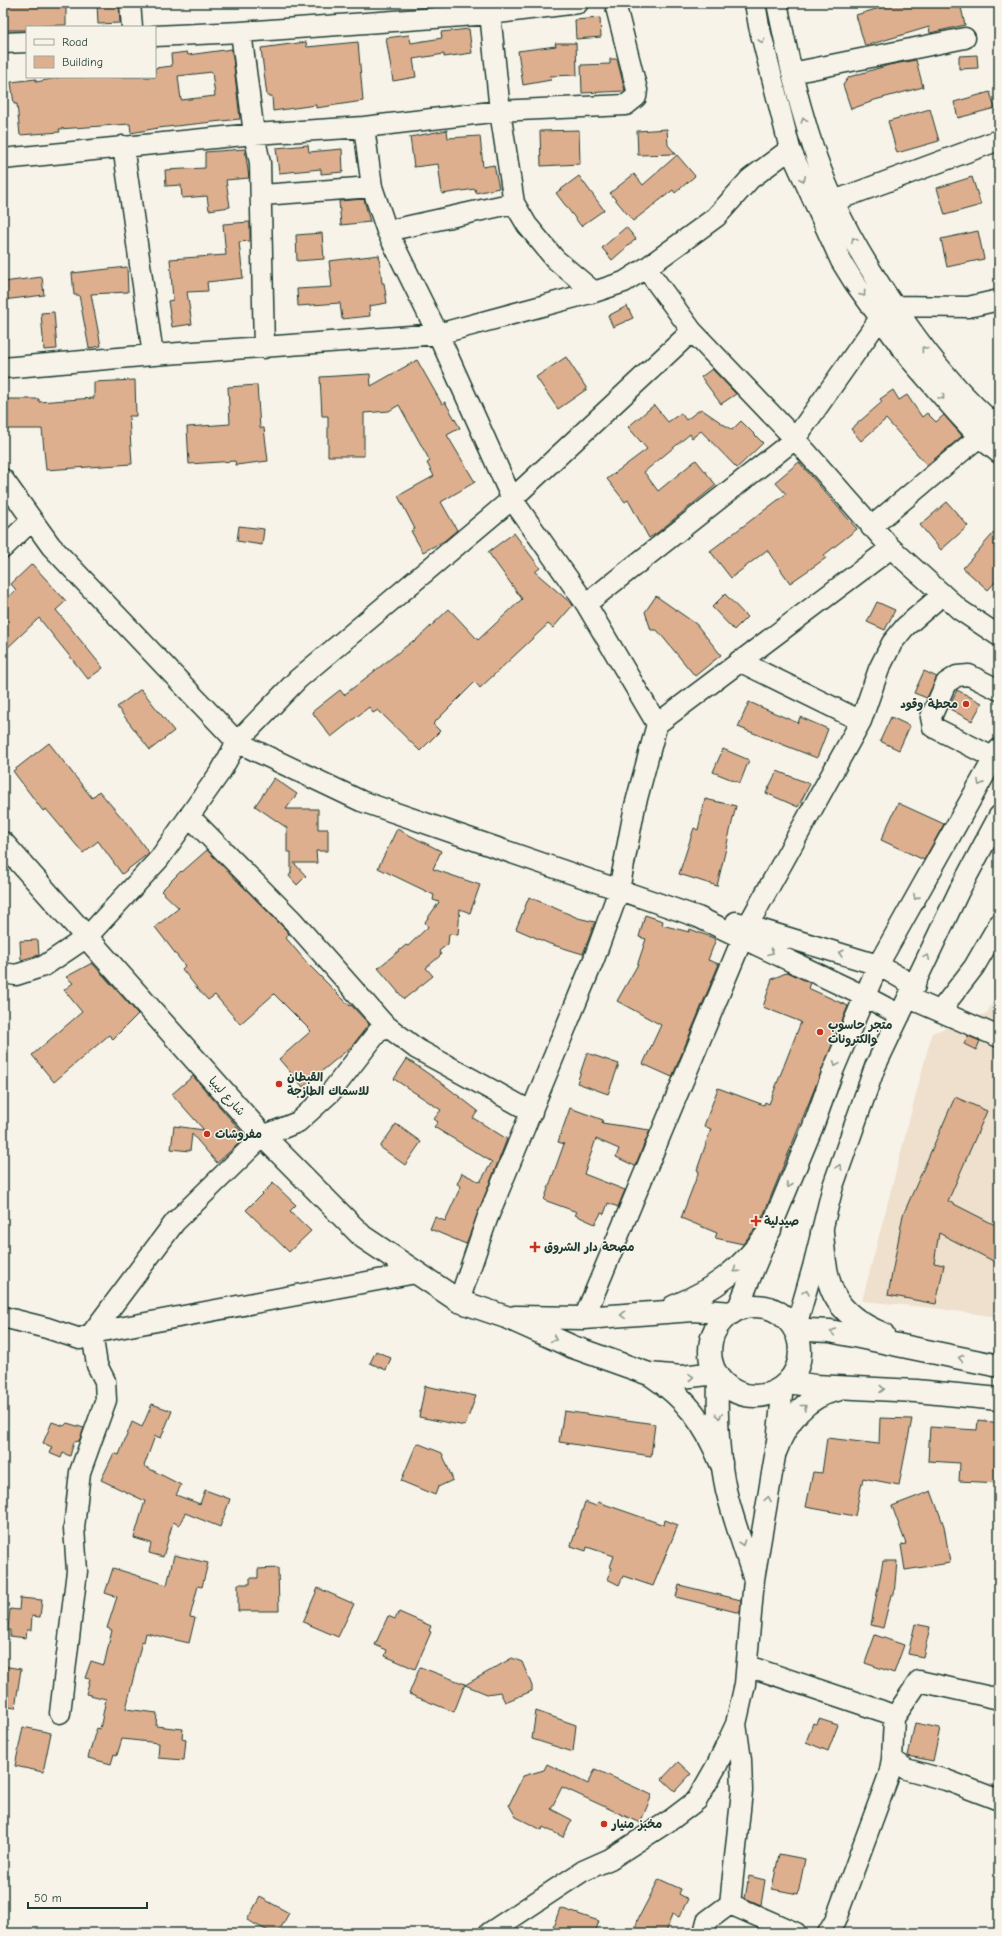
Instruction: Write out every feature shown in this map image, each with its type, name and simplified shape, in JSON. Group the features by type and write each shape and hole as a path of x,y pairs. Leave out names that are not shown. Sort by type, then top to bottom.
{"main road":[{"name":"شارع ليبيا","path":"3,843 263,1136 363,1237 459,1301 506,1317"},
{"path":"646,1314 671,1308 695,1298 717,1285 737,1269 751,1255 770,1230"},
{"path":"822,1232 824,1265 829,1283 835,1298 845,1311 858,1322 918,1348"},
{"path":"506,1317 584,1318 693,1310 734,1311 746,1307 765,1307 783,1316 796,1332 800,1347 800,1360 797,1368 785,1384 764,1395 749,1395 734,1391 717,1375 710,1354 710,1345 717,1326 734,1311"},
{"path":"506,1317 573,1347 649,1374 682,1378 717,1375"},
{"path":"796,1332 819,1330 918,1348 999,1366"},
{"path":"649,1374 669,1387 696,1414 712,1441 721,1463"},
{"path":"785,1384 916,1391 999,1399"},
{"path":"776,1450 782,1434 791,1419 803,1407 818,1397 834,1390 851,1387"}],"street":[{"path":"130,3 132,26"},
{"path":"156,36 241,32 489,9 578,3"},
{"path":"3,159 254,134 364,127 500,111 626,105 636,97 637,90 616,3"},
{"path":"755,3 759,26 790,149 835,249 854,282 887,312 980,412 999,428"},
{"path":"777,3 792,74 804,119 834,202 867,265 887,312 913,363 980,437 999,453"},
{"path":"489,9 500,111 514,203 527,225 555,259 594,292"},
{"path":"241,32 254,134 260,163 262,195 264,348"},
{"path":"792,74 965,38"},
{"path":"3,43 26,42"},
{"path":"364,127 372,187 388,231 438,334 512,498 586,604 657,724"},
{"path":"834,202 999,140"},
{"path":"123,146 152,355"},
{"path":"3,368 152,355 264,348 438,334 594,292 624,282 646,268 716,217 750,179 790,149"},
{"path":"262,195 372,187"},
{"path":"388,231 514,203"},
{"path":"646,268 692,331 795,439 891,548 960,610 999,636"},
{"path":"887,312 968,307 999,300"},
{"path":"586,604 795,439 887,312"},
{"path":"3,973 16,975 44,966 87,938 159,859 221,771 237,742 298,679 512,498 692,331"},
{"path":"871,527 980,437"},
{"path":"3,479 51,546 237,742 361,801 745,932 878,964 908,1000"},
{"path":"3,548 32,520"},
{"path":"459,1301 487,1219 594,959 619,890 635,806 657,724 891,548"},
{"path":"584,1318 745,932 860,721 879,669 892,643 905,626 942,595"},
{"path":"739,661 860,721"},
{"path":"734,1311 770,1230 814,1124 833,1071 866,997 878,964 996,754 933,727 931,717 946,683 958,676 970,675 999,690"},
{"path":"189,816 293,921 384,1024 417,1049 532,1112"},
{"path":"796,1332 833,1186 853,1125 875,1066 908,1000 942,926 999,816"},
{"path":"940,1011 974,967 999,924"},
{"path":"745,932 866,997 908,1000 940,1011 999,1037"},
{"path":"60,1713 77,1571 74,1528 80,1472 106,1400 105,1381 97,1365 92,1332 175,1222 263,1136 298,1122 331,1092 384,1024"},
{"path":"3,1318 47,1328 80,1339 92,1332 416,1273"},
{"path":"717,1375 721,1463 730,1504 754,1579"},
{"path":"489,1933 583,1871 610,1859 672,1819 697,1800 717,1765 736,1724 748,1666 754,1579 776,1450 785,1384"},
{"path":"748,1666 882,1711 894,1718"},
{"path":"828,1933 835,1920 889,1775 892,1759 894,1718 919,1681 999,1699"},
{"path":"704,1933 707,1921 730,1904 742,1791 741,1760 736,1724"},
{"path":"892,1759 906,1769 946,1780 999,1800"},
{"path":"730,1904 796,1933"}],"shaded area":[{"path":"999,990 999,1317 934,1308 862,1301 932,1033 987,1013"}],"building":[{"path":"3,3 66,3 66,25 26,26 26,30 3,30"},
{"path":"97,3 119,3 120,23 98,24"},
{"path":"896,3 960,3 965,25 930,33 929,27 865,46 856,15"},
{"path":"600,18 601,37 576,39 575,20"},
{"path":"469,29 472,53 444,57 444,54 413,59 416,77 393,81 386,38 409,35 411,43 442,38 441,32"},
{"path":"306,42 307,47 358,42 363,101 316,108 316,105 273,111 272,96 267,96 261,48"},
{"path":"555,43 576,43 577,75 550,76 551,80 523,85 518,51 556,46"},
{"path":"232,49 240,119 158,128 131,133 130,124 59,129 60,132 20,135 17,104 14,104 11,82 36,79 36,82 57,78 156,78 156,68 172,66 171,54 187,52 188,55","holes":["212,72 215,96 181,100 178,76"]},
{"path":"977,55 978,68 959,69 959,56"},
{"path":"610,59 617,59 625,91 582,93 581,65 610,64"},
{"path":"916,60 923,87 871,101 851,109 843,85 849,77 889,65"},
{"path":"990,92 995,108 958,118 954,102"},
{"path":"930,109 939,141 897,153 888,121"},
{"path":"667,129 668,145 676,154 638,155 637,131"},
{"path":"447,130 448,138 480,136 483,167 494,165 499,188 476,193 475,189 442,194 438,164 414,167 410,137"},
{"path":"579,130 580,164 541,166 540,131"},
{"path":"308,145 309,152 342,149 343,172 321,174 321,169 279,173 276,148"},
{"path":"245,149 249,178 226,180 230,207 209,210 207,196 182,198 181,185 166,186 165,170 205,168 205,152"},
{"path":"677,155 695,176 675,193 673,190 633,221 610,193 634,174 643,185"},
{"path":"579,176 604,210 581,226 556,193"},
{"path":"972,177 981,205 945,215 937,188"},
{"path":"364,199 370,222 341,225 339,201"},
{"path":"250,222 250,241 239,242 243,278 207,282 208,291 187,292 192,324 172,327 168,301 173,300 170,259 226,255 223,224"},
{"path":"626,227 636,239 612,260 602,248"},
{"path":"978,231 984,259 947,267 941,239"},
{"path":"322,233 324,259 297,261 296,235"},
{"path":"379,255 382,283 384,283 387,303 369,306 370,316 342,319 340,303 298,306 297,289 332,287 329,261"},
{"path":"127,267 128,292 91,294 101,346 89,348 79,295 74,295 72,273"},
{"path":"42,277 44,295 3,300 3,282"},
{"path":"627,306 633,318 613,327 608,316"},
{"path":"54,312 57,349 44,350 41,313"},
{"path":"566,357 587,389 558,409 536,377"},
{"path":"417,360 442,404 445,402 460,428 447,435 475,482 441,502 457,530 444,541 423,552 411,531 415,529 398,496 434,476 427,463 430,461 399,405 389,411 364,413 364,456 328,456 328,416 322,416 320,377 370,374 371,386"},
{"path":"712,369 736,394 721,404 701,377"},
{"path":"135,380 136,416 129,416 132,464 46,470 42,429 5,429 5,399 39,399 39,402 94,398 94,382"},
{"path":"257,385 260,428 264,428 268,461 236,465 235,461 189,464 187,427 230,424 228,387"},
{"path":"893,390 899,400 907,395 922,417 927,413 936,422 944,415 962,436 927,465 886,419 861,441 851,429 882,402 880,399"},
{"path":"654,405 668,422 681,413 686,420 701,409 732,430 741,421 763,443 737,468 701,431 692,438 690,434 644,472 658,491 696,460 716,485 649,538 628,500 625,502 607,479 647,449 628,427"},
{"path":"799,462 857,529 824,555 826,558 790,583 767,550 731,578 710,551 786,494 775,482"},
{"path":"947,502 968,526 941,550 920,525"},
{"path":"239,526 264,529 262,545 237,541"},
{"path":"999,527 999,578 988,590 963,568"},
{"path":"514,533 540,568 535,572 573,605 553,628 548,624 480,688 475,682 433,724 440,731 420,751 378,710 373,713 369,707 331,737 312,712 340,690 344,695 413,641 414,642 449,609 478,640 522,599 488,552"},
{"path":"32,564 66,601 56,610 103,668 88,679 39,618 3,652 3,602 16,590 11,584"},
{"path":"725,594 747,617 734,630 712,607"},
{"path":"656,596 696,624 721,655 695,676 657,630 651,630 645,612"},
{"path":"877,602 895,610 885,630 867,622"},
{"path":"924,671 937,677 927,698 914,693"},
{"path":"141,689 174,731 150,750 117,707"},
{"path":"957,690 982,703 972,721 948,708"},
{"path":"749,702 798,723 800,717 828,729 817,758 738,727"},
{"path":"891,717 910,726 899,750 880,741"},
{"path":"49,743 92,798 99,791 129,826 149,853 122,874 98,841 83,853 46,809 43,811 13,771"},
{"path":"723,749 749,760 740,783 713,772"},
{"path":"777,771 810,784 798,807 766,793"},
{"path":"274,778 297,794 286,809 318,809 318,829 328,829 328,851 316,851 317,863 294,863 306,876 297,885 289,876 291,873 291,852 287,852 287,828 255,806"},
{"path":"705,799 736,806 717,886 679,874 694,828 698,830"},
{"path":"898,803 944,824 924,860 881,840"},
{"path":"397,829 441,851 433,869 480,885 470,913 460,909 458,935 449,934 448,944 439,951 441,955 426,968 433,976 404,999 378,968 406,945 408,946 428,927 425,922 439,902 433,900 434,895 378,868"},
{"path":"207,850 285,929 289,934 286,938 308,964 369,1024 352,1046 303,1087 279,1059 311,1031 274,994 240,1024 215,995 208,1000 197,988 182,969 185,966 155,927 179,908 161,891 181,871 182,872"},
{"path":"529,897 578,918 595,922 583,954 550,944 516,929"},
{"path":"645,915 663,921 662,925 689,932 690,929 716,939 708,960 719,964 672,1077 643,1064 661,1025 617,1001 637,966 646,939 639,937"},
{"path":"38,940 39,955 21,960 20,941"},
{"path":"92,963 138,1014 113,1039 109,1035 54,1082 32,1055 82,1012 64,990 73,983 66,977"},
{"path":"788,972 810,983 808,988 848,1006 761,1221 743,1244 715,1238 717,1233 681,1218 699,1171 697,1170 711,1129 704,1126 718,1088 764,1105 765,1102 769,1104 801,1022 763,1007 772,979"},
{"path":"968,1036 980,1041 976,1050 964,1044"},
{"path":"587,1053 619,1064 608,1094 577,1083"},
{"path":"407,1059 478,1111 473,1118 507,1139 466,1244 430,1229 435,1217 445,1221 461,1186 457,1184 462,1173 480,1182 492,1162 434,1127 438,1122 434,1119 441,1110 394,1079"},
{"path":"193,1076 246,1137 217,1163 192,1134 190,1151 171,1149 174,1126 204,1130 172,1094"},
{"path":"955,1097 987,1111 948,1201 999,1227 999,1264 939,1233 934,1263 944,1265 936,1304 888,1295 903,1215"},
{"path":"570,1108 603,1120 602,1123 650,1130 635,1166 616,1157 619,1149 596,1139 584,1174 625,1190 618,1207 608,1203 604,1214 601,1213 595,1224 575,1215 577,1212 544,1200 564,1144 558,1142"},
{"path":"396,1124 421,1142 405,1165 380,1147"},
{"path":"273,1183 296,1205 290,1211 311,1231 289,1252 246,1210"},
{"path":"376,1351 391,1358 386,1370 370,1363"},
{"path":"425,1386 476,1396 465,1426 419,1417"},
{"path":"152,1404 172,1411 161,1438 155,1436 144,1466 181,1485 176,1495 200,1504 205,1490 230,1499 220,1527 185,1513 179,1525 173,1522 163,1557 149,1553 151,1543 134,1538 145,1501 101,1480 114,1453 119,1455 132,1422 142,1427"},
{"path":"564,1411 655,1424 651,1456 559,1442"},
{"path":"880,1418 912,1419 899,1485 863,1478 855,1516 806,1507 813,1472 822,1473 827,1438 879,1444"},
{"path":"978,1420 999,1423 999,1483 959,1481 960,1463 928,1461 930,1427 977,1430"},
{"path":"52,1422 64,1426 67,1423 84,1428 79,1441 74,1442 70,1456 63,1453 61,1458 49,1453 52,1447 43,1443"},
{"path":"417,1443 442,1453 453,1480 438,1487 435,1495 401,1481"},
{"path":"931,1491 944,1526 950,1563 905,1570 901,1545 906,1544 892,1506"},
{"path":"585,1502 596,1506 598,1502 664,1525 665,1520 678,1525 653,1586 623,1576 619,1585 607,1579 612,1568 610,1567 614,1556 587,1547 586,1551 571,1546"},
{"path":"174,1555 208,1563 202,1587 198,1586 190,1617 195,1618 189,1643 146,1633 144,1642 142,1641 126,1709 157,1713 156,1726 183,1729 182,1738 186,1739 184,1760 158,1758 159,1743 122,1739 117,1755 114,1754 111,1764 88,1758 97,1728 100,1729 106,1699 86,1694 90,1679 85,1678 91,1661 104,1665 112,1630 107,1628 117,1597 105,1593 113,1568 167,1585"},
{"path":"883,1561 897,1561 894,1595 891,1595 883,1628 871,1625"},
{"path":"278,1568 279,1611 238,1611 238,1584 250,1584 250,1578 258,1578 258,1569"},
{"path":"679,1585 741,1600 740,1613 676,1597"},
{"path":"318,1588 354,1604 338,1637 303,1622"},
{"path":"20,1598 42,1600 40,1617 32,1616 31,1630 27,1630 26,1638 10,1636 10,1630 8,1630 10,1609 19,1610"},
{"path":"399,1612 431,1626 429,1631 431,1632 415,1669 385,1656 387,1650 375,1645 388,1616 395,1619"},
{"path":"915,1624 930,1627 923,1657 908,1654"},
{"path":"875,1635 904,1645 894,1673 865,1663"},
{"path":"512,1658 522,1662 532,1686 532,1691 505,1702 500,1692 487,1694 465,1685"},
{"path":"3,1666 21,1669 15,1708 3,1706"},
{"path":"420,1667 465,1684 454,1712 409,1694"},
{"path":"536,1711 576,1725 573,1752 532,1739"},
{"path":"819,1719 838,1725 828,1751 806,1742 813,1723 817,1724"},
{"path":"915,1723 940,1728 933,1761 908,1756"},
{"path":"23,1727 51,1733 43,1772 15,1766"},
{"path":"678,1762 691,1774 675,1791 662,1779"},
{"path":"547,1764 588,1784 595,1769 652,1795 640,1823 562,1787 551,1809 572,1820 563,1837 543,1827 542,1830 516,1817 509,1805 523,1776 544,1770"},
{"path":"779,1854 805,1859 798,1894 772,1889"},
{"path":"749,1876 765,1880 761,1905 745,1898"},
{"path":"659,1879 681,1889 679,1894 688,1899 679,1917 672,1914 666,1933 634,1933 638,1919"},
{"path":"260,1897 289,1913 278,1933 272,1933 247,1920"},
{"path":"560,1908 599,1921 595,1933 551,1933"}],"place":[{"name":"محطة وقود","path":"966,704"},
{"name":"متجر حاسوب والكترونات","path":"820,1032"},
{"name":"القبطان للاسماك الطازجة","path":"279,1084"},
{"name":"مفروشات","path":"207,1134"},
{"name":"صيدلية","path":"756,1221"},
{"name":"مصحة دار الشروق","path":"535,1247"},
{"name":"مخبز منيار","path":"604,1824"}]}
